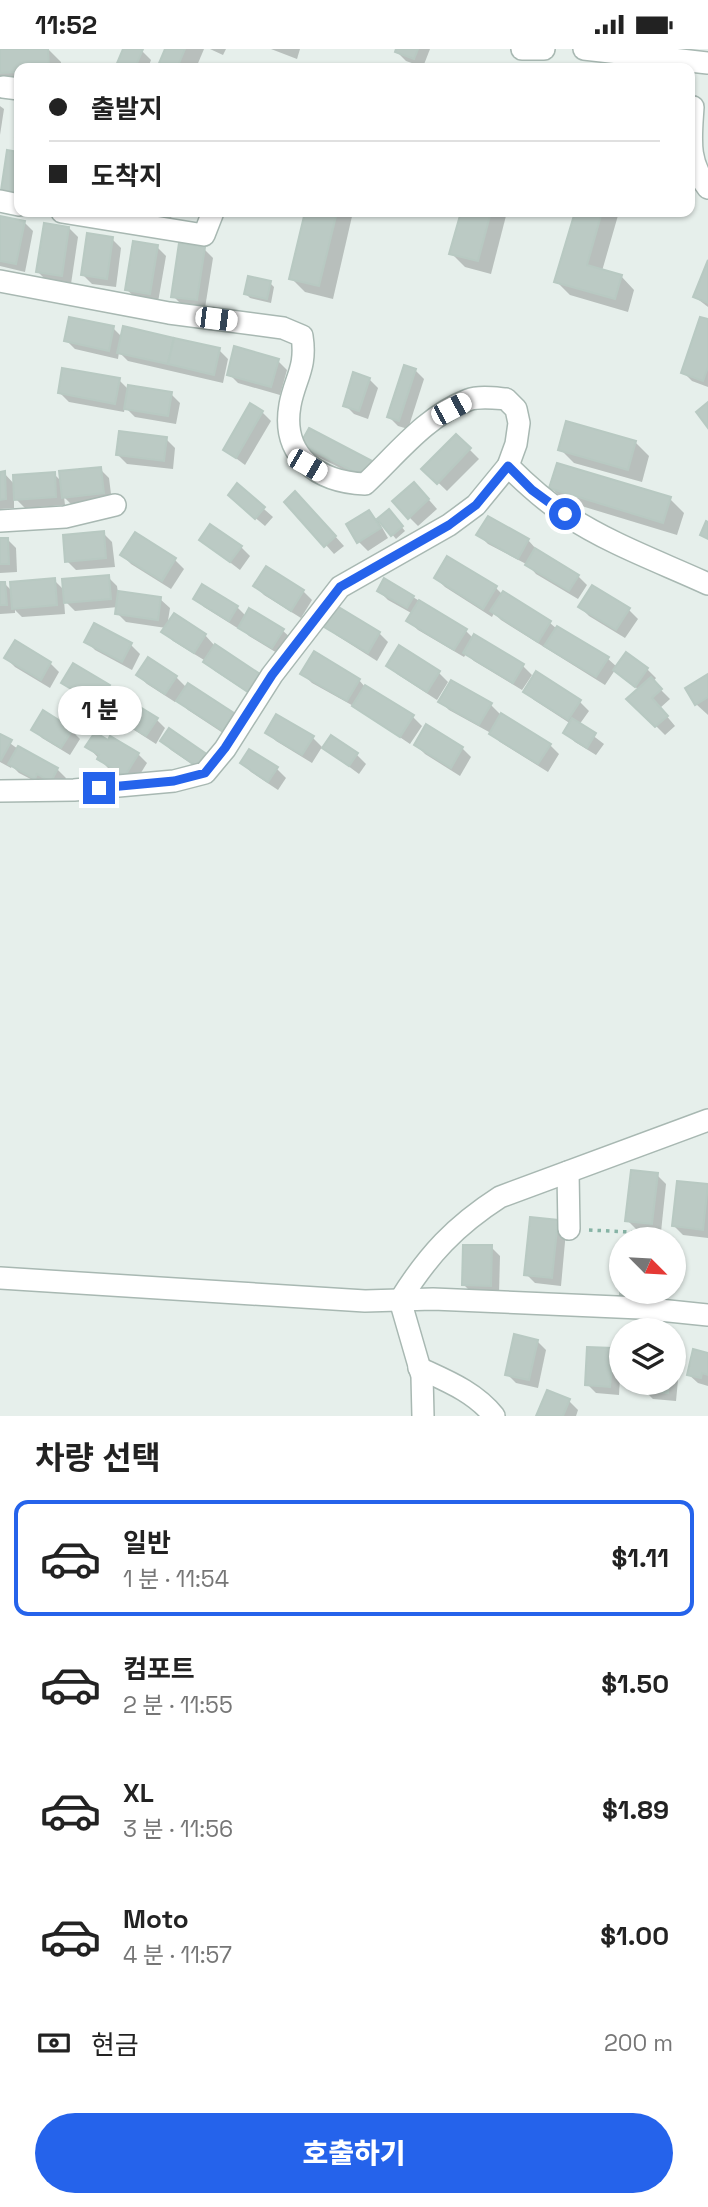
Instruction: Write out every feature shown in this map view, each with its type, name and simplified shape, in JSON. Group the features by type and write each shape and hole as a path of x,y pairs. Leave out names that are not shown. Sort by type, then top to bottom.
{"street":[{"path":"522,49 544,49"},
{"path":"584,49 708,63"},
{"path":"695,169 708,188"},
{"path":"127,217 179,221 204,235 211,217"},
{"path":"0,281 169,313 272,326 302,336 305,353 290,406 291,443 307,465 325,475 349,483 365,484 432,419 470,399 506,399 516,409 519,423 516,444 508,466 476,505 406,551 340,587 272,675 225,748 205,773 174,781 86,789 0,791"},
{"path":"508,466 532,490 587,528 708,584"},
{"path":"0,520 65,517 115,505"},
{"path":"423,1416 422,1376 400,1300 422,1265 469,1217 500,1197 708,1121"},
{"path":"568,1172 569,1229"},
{"path":"0,1278 352,1301 433,1299 640,1308 708,1315"},
{"path":"419,1368 456,1385 483,1402 494,1416"}],"path":[{"path":"569,1229 609,1231"}],"building":[{"path":"0,49 48,49 49,63 14,63 14,72 0,73"},
{"path":"123,49 143,49 137,63 117,63"},
{"path":"165,49 185,49 179,63 159,63"},
{"path":"396,49 418,49 414,59 395,52"},
{"path":"7,150 14,151 14,199 0,197"},
{"path":"0,216 25,221 16,264 0,261"},
{"path":"304,217 336,217 319,286 289,279"},
{"path":"460,217 490,217 478,261 449,254"},
{"path":"574,217 601,217 587,265 622,275 615,299 554,282"},
{"path":"44,223 69,227 62,276 36,272"},
{"path":"87,233 113,237 107,279 81,275"},
{"path":"133,241 158,245 150,294 125,290"},
{"path":"179,243 205,247 197,300 171,297"},
{"path":"708,260 708,303 693,297"},
{"path":"248,276 271,281 267,299 244,294"},
{"path":"69,317 114,326 109,351 64,341"},
{"path":"700,317 708,319 708,367 703,381 681,373"},
{"path":"123,326 174,338 168,364 117,353"},
{"path":"174,338 220,348 214,375 168,364"},
{"path":"234,346 279,359 271,387 227,375"},
{"path":"404,365 416,369 399,421 387,417"},
{"path":"62,368 120,378 115,404 58,393"},
{"path":"353,372 370,378 359,411 343,406"},
{"path":"128,385 172,392 168,416 124,409"},
{"path":"708,402 708,428 696,412"},
{"path":"250,403 263,411 236,458 223,450"},
{"path":"566,421 636,441 628,470 558,450"},
{"path":"309,428 374,462 366,478 300,444"},
{"path":"119,431 167,437 164,461 116,455"},
{"path":"456,434 471,448 437,484 421,469"},
{"path":"557,463 671,497 663,523 549,488"},
{"path":"101,467 104,493 62,498 59,471"},
{"path":"5,471 6,499 0,500 0,472"},
{"path":"55,472 56,497 14,500 13,475"},
{"path":"414,482 429,499 408,519 392,501"},
{"path":"237,483 265,507 255,519 228,495"},
{"path":"295,491 336,536 324,547 284,502"},
{"path":"389,509 403,526 391,536 377,519"},
{"path":"369,510 381,528 357,543 346,524"},
{"path":"488,516 529,539 518,559 476,535"},
{"path":"706,521 708,522 708,539 700,535"},
{"path":"210,524 242,546 230,562 199,540"},
{"path":"104,531 106,558 65,562 63,535"},
{"path":"135,532 176,558 162,581 120,555"},
{"path":"0,538 8,538 9,564 0,564"},
{"path":"535,548 579,575 569,591 525,565"},
{"path":"447,556 497,586 483,609 434,578"},
{"path":"266,566 304,590 291,611 253,586"},
{"path":"109,575 111,599 64,603 62,579"},
{"path":"55,578 57,605 12,609 10,582"},
{"path":"384,578 414,596 407,608 377,591"},
{"path":"0,582 5,582 7,605 0,605"},
{"path":"202,584 238,606 229,621 193,599"},
{"path":"592,585 630,608 616,630 578,607"},
{"path":"118,591 161,597 158,620 115,614"},
{"path":"503,591 551,621 538,642 490,611"},
{"path":"419,600 467,629 454,650 406,621"},
{"path":"337,606 380,632 368,653 324,627"},
{"path":"249,608 284,629 272,648 238,628"},
{"path":"174,613 206,634 194,653 161,632"},
{"path":"94,623 132,643 122,662 84,642"},
{"path":"557,626 609,657 596,677 544,646"},
{"path":"474,634 524,664 513,683 463,653"},
{"path":"15,640 51,662 41,680 4,658"},
{"path":"215,644 260,674 248,692 203,662"},
{"path":"399,645 440,671 427,692 386,666"},
{"path":"314,651 360,679 347,701 300,674"},
{"path":"626,652 648,668 635,687 613,670"},
{"path":"148,657 177,676 165,694 136,675"},
{"path":"73,663 110,685 98,705 61,683"},
{"path":"536,671 581,700 568,720 523,692"},
{"path":"708,674 708,697 695,705 685,688"},
{"path":"651,677 662,689 652,698 668,716 655,727 626,699"},
{"path":"451,680 492,703 479,725 438,702"},
{"path":"188,683 234,713 223,731 176,701"},
{"path":"365,685 414,715 400,737 352,706"},
{"path":"114,691 158,718 146,736 103,709"},
{"path":"43,710 73,729 61,748 31,730"},
{"path":"501,713 551,744 538,764 489,734"},
{"path":"276,714 314,736 302,755 265,733"},
{"path":"572,718 596,733 587,748 563,733"},
{"path":"426,724 463,747 451,768 414,745"},
{"path":"169,728 208,755 199,768 160,741"},
{"path":"95,732 108,740 110,736 139,753 125,776 97,759 99,755 85,747"},
{"path":"0,734 12,740 1,760 0,759"},
{"path":"331,735 358,753 349,766 322,748"},
{"path":"18,746 58,768 51,782 37,774 35,779 8,764"},
{"path":"249,749 278,767 268,782 240,763"},
{"path":"631,1170 658,1173 652,1224 625,1221"},
{"path":"677,1181 708,1184 703,1230 672,1226"},
{"path":"530,1217 558,1220 552,1278 524,1275"},
{"path":"463,1245 492,1245 491,1286 462,1285"},
{"path":"514,1334 538,1340 529,1380 505,1375"},
{"path":"587,1347 609,1348 609,1387 585,1385"},
{"path":"693,1349 708,1353 708,1375 702,1373 701,1378 687,1375"},
{"path":"547,1390 570,1399 563,1416 536,1416"}],"route":[{"path":"99,788 174,781 205,773 225,748 272,675 340,587 449,525 476,505 508,466 532,490 565,514"}]}
